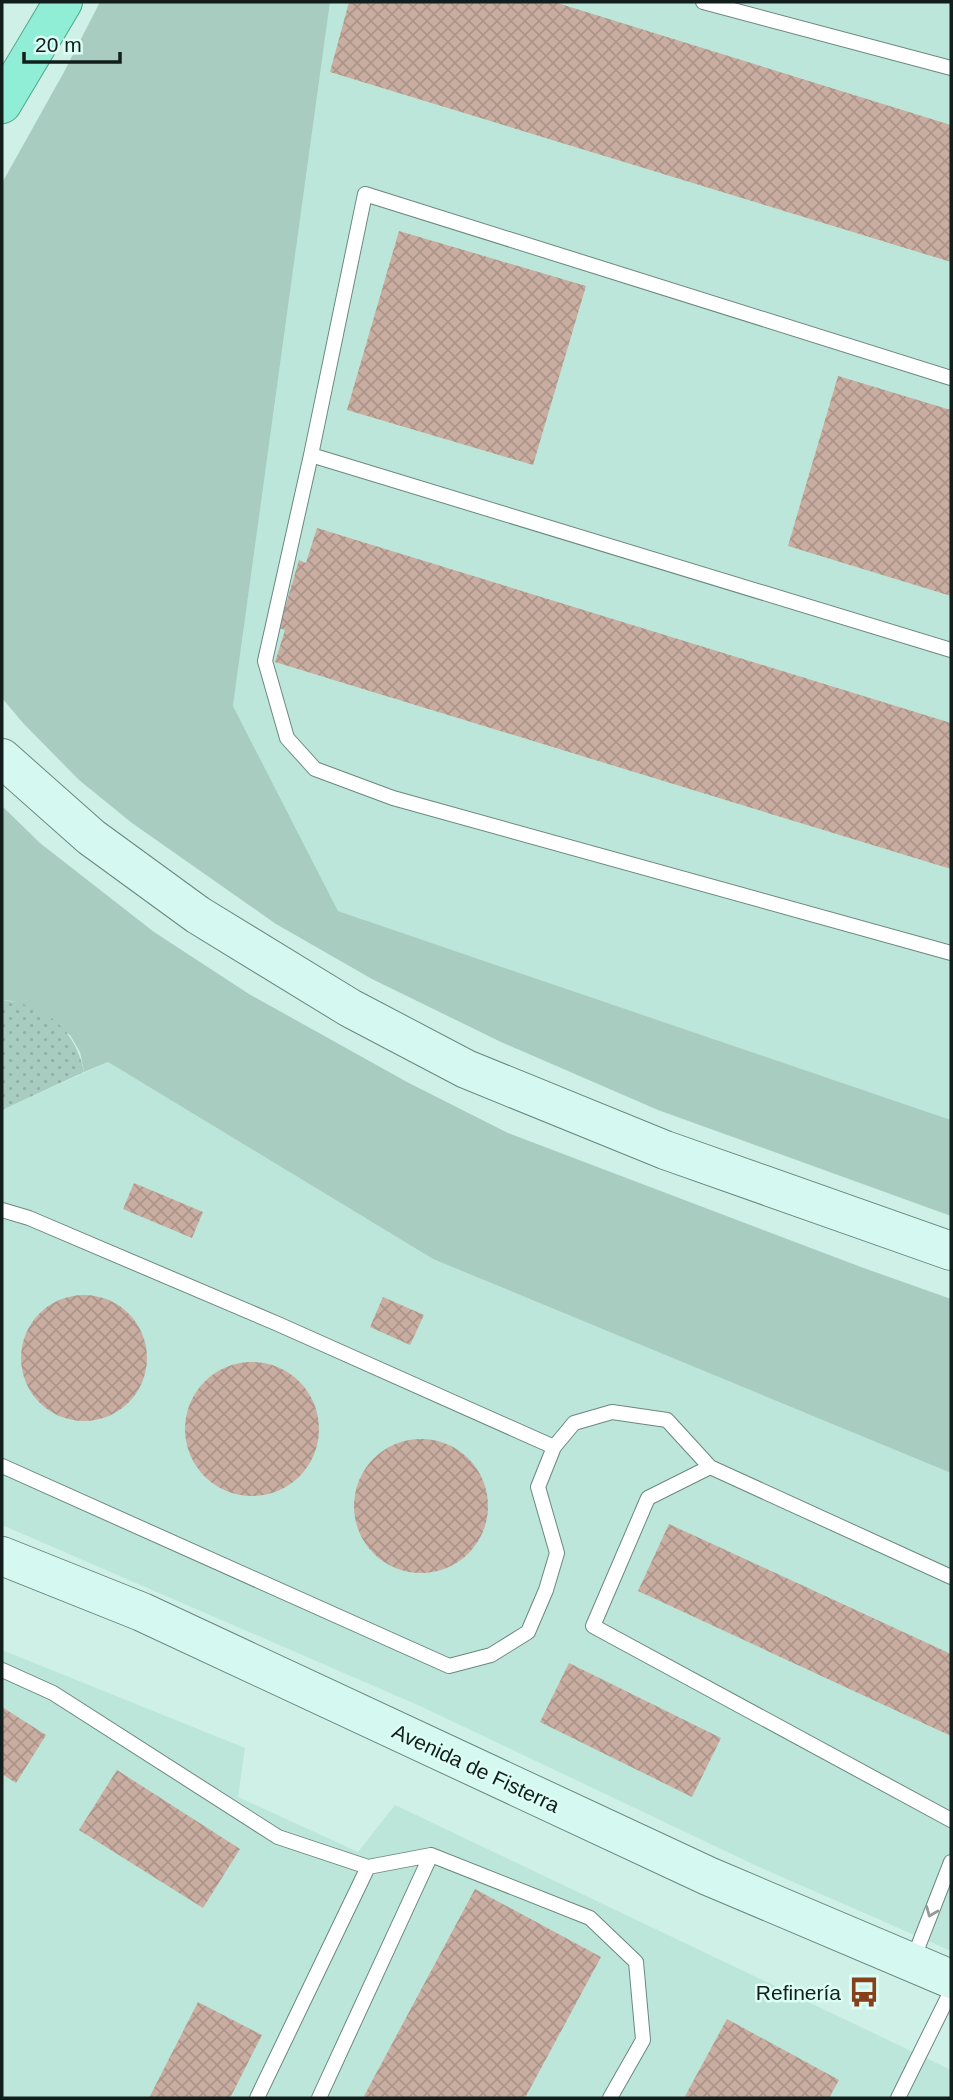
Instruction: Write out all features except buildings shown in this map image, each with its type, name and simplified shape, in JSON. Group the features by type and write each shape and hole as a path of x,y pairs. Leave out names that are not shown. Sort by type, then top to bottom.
{"highway":[{"path":"2,104 63,2"}],"main road":[{"path":"2,758 91,837 198,915 350,1008 431,1051 466,1069 665,1150 951,1251"},
{"name":"Avenida de Fisterra","path":"2,1556 142,1612 708,1876 951,1979"}],"lane":[{"path":"703,2 951,68"},
{"path":"951,378 365,194 265,661 287,738 315,769 393,798 951,953"},
{"path":"311,455 951,650"},
{"path":"2,1210 29,1218 278,1324 554,1447"},
{"path":"2,1466 449,1666 491,1655 528,1632 546,1590 557,1553 538,1486 554,1447 574,1423 612,1412 667,1420 710,1467 951,1577"},
{"path":"710,1467 648,1498 593,1626 951,1820"},
{"path":"2,1670 53,1693 278,1837 368,1867 430,1855 590,1918 636,1962 643,2040 610,2098"},
{"path":"319,2098 430,1855"},
{"path":"912,1962 951,1862"},
{"path":"257,2098 368,1867"},
{"path":"898,2098 951,1991"}],"shaded area":[{"path":"100,2 330,2 233,706 338,911 951,1120 951,1216 658,1110 501,1042 372,979 276,924 132,823 79,780 2,698 2,183"},
{"path":"330,2 951,2 951,1120 338,911 233,706"},
{"path":"2,806 40,843 154,932 249,994 407,1082 508,1133 951,1299 951,1473 433,1259 108,1062 84,1072 80,1052 70,1035 12,1001 2,1000"},
{"path":"2,1000 32,1007 56,1021 73,1043 84,1072 2,1110"},
{"path":"108,1062 433,1259 951,1473 951,1951 759,1867 420,1706 2,1525 2,1110"},
{"path":"2,1650 245,1748 238,1797 358,1852 395,1805 951,2070 951,2098 2,2098"}],"place":[{"name":"Refinería","path":"864,1992"}]}
